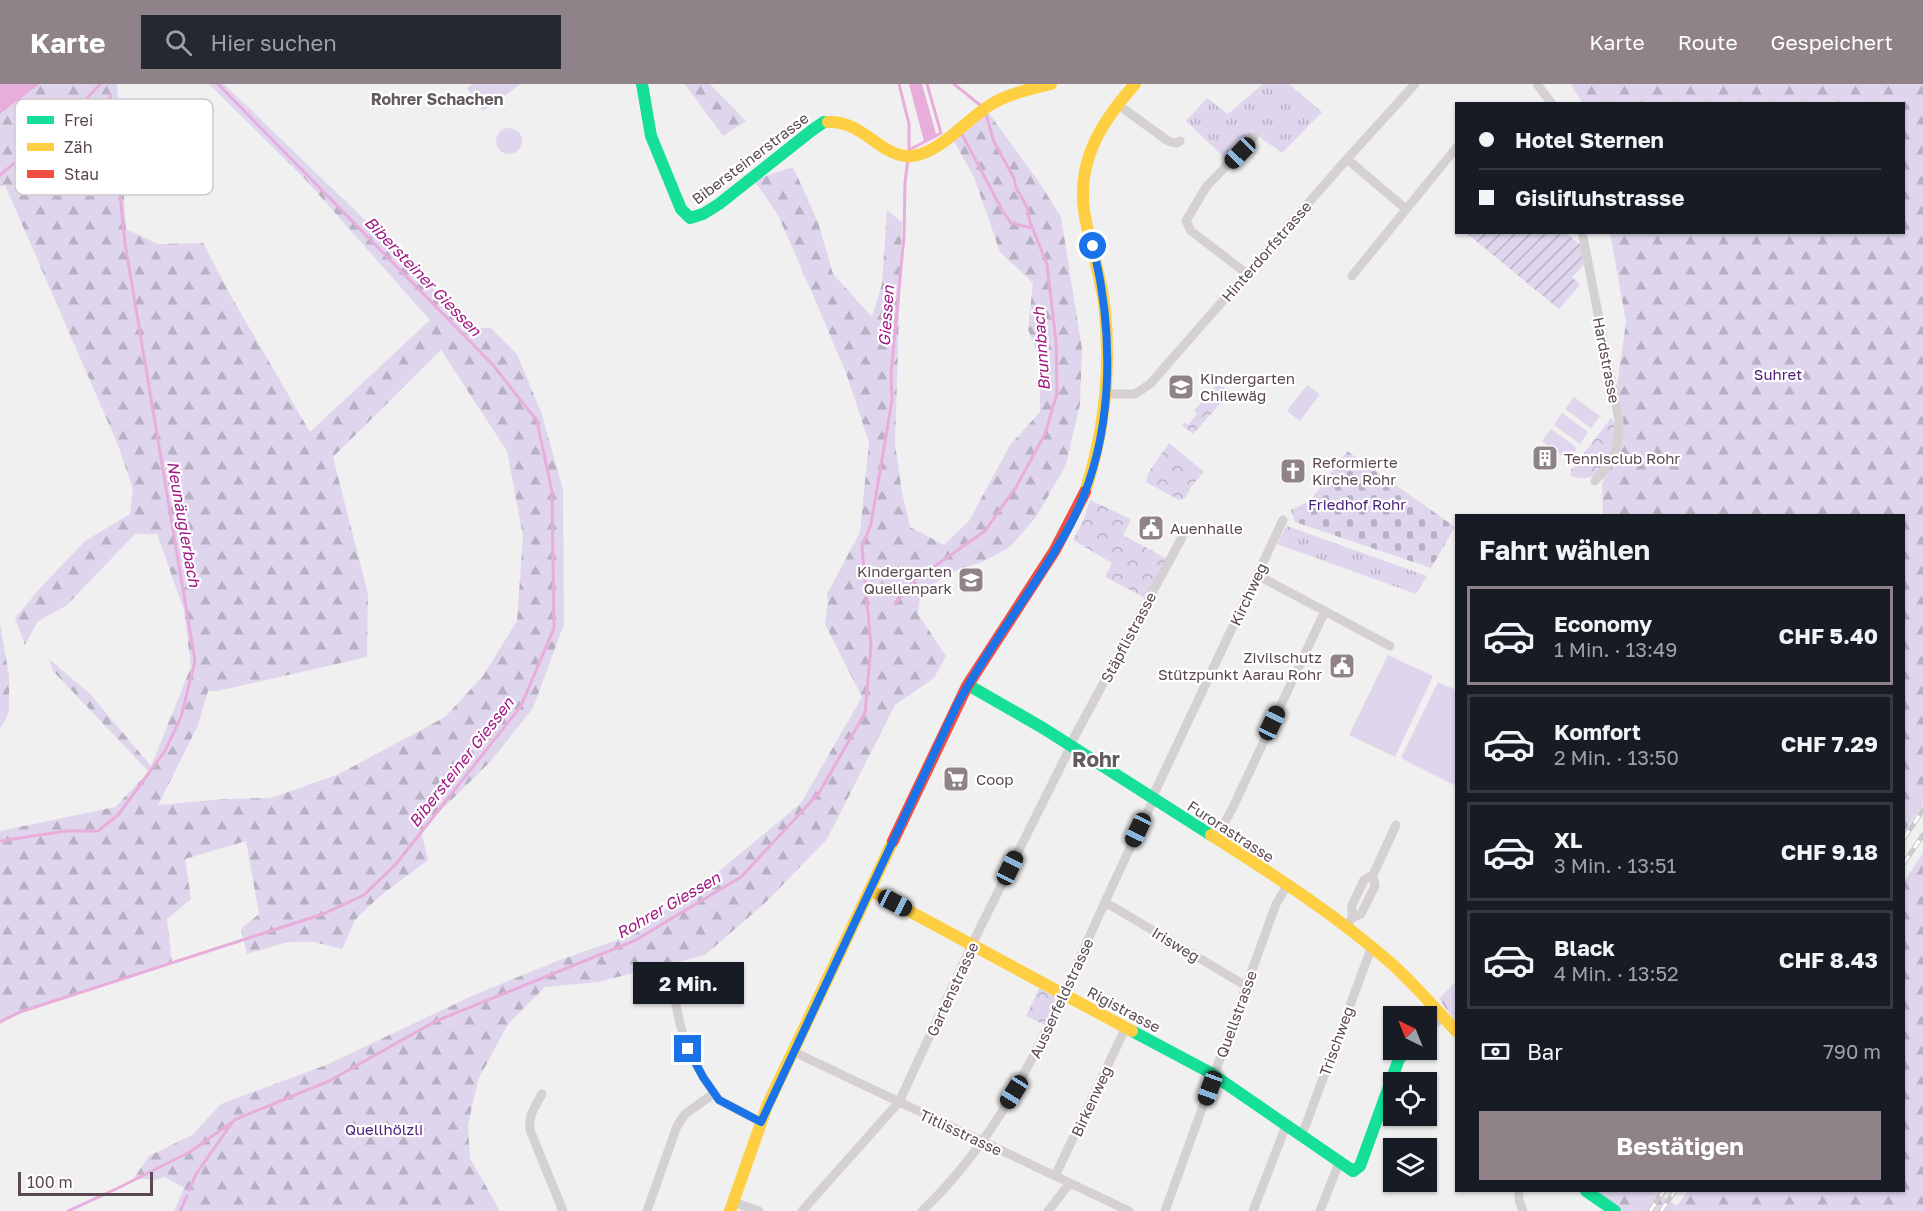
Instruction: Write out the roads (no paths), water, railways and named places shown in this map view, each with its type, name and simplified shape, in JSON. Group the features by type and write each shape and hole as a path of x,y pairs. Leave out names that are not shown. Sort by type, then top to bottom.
{"main road":[{"name":"Bibersteinerstrasse","path":"642,84 651,136 681,208 690,218 696,217 722,201 824,122 834,120 852,124 898,154 909,156 924,152 951,136 985,108 996,102 1016,93 1051,84"},
{"path":"731,1207 761,1122 968,685 987,651 1069,527 1086,489 1095,461 1101,429 1107,346 1102,291 1085,215 1083,181 1086,158 1091,145 1104,121 1135,84"},
{"name":"Furorastrasse","path":"968,685 998,700 1287,886 1349,922 1372,946 1406,975 1455,1030"},
{"name":"Rigistrasse","path":"870,890 1214,1075 1353,1171 1360,1166 1399,1060"},
{"path":"1587,1192 1614,1211"}],"street":[{"name":"Hinterdorfstrasse","path":"1105,394 1135,394 1149,384 1415,84"},
{"path":"1538,84 1550,102"},
{"path":"1117,104 1168,141 1176,143 1180,141"},
{"path":"1246,273 1191,231 1186,221 1206,187 1254,137"},
{"path":"1352,276 1455,149"},
{"path":"1347,159 1407,209"},
{"name":"Hardstrasse","path":"1582,234 1619,420 1617,452 1595,481"},
{"name":"Kirchweg","path":"1153,799 1284,520"},
{"name":"Stäpflistrasse","path":"1071,746 1186,530"},
{"path":"1257,575 1390,646"},
{"path":"1216,839 1325,611"},
{"name":"Gartenstrasse","path":"802,1211 899,1102 972,945 1071,746"},
{"name":"Ausserfeldstrasse","path":"922,1211 982,1142 1023,1078 1153,799"},
{"path":"1349,922 1361,914 1375,886 1373,875 1396,825"},
{"name":"Quellstrasse","path":"1165,1211 1276,904 1287,886"},
{"name":"Irisweg","path":"1105,902 1246,986"},
{"name":"Trischweg","path":"1300,1136 1372,946"},
{"path":"669,972 688,1049 713,1094 729,1106 761,1122"},
{"path":"1437,1022 1444,1016"},
{"name":"Birkenweg","path":"1055,1176 1126,1027"},
{"name":"Titlisstrasse","path":"794,1052 1129,1211"},
{"path":"542,1094 531,1113 530,1130 563,1211"},
{"path":"647,1211 677,1126 685,1114 713,1094"},
{"path":"1253,1211 1286,1126"},
{"path":"1320,1211 1339,1163"},
{"path":"1048,1211 1070,1183"},
{"path":"1519,1192 1523,1211"},
{"path":"731,1207 759,1211"}],"waterway":[{"name":"Giessen","path":"86,99 100,84"},
{"name":"Bibersteiner Giessen","path":"0,1022 20,1012 323,914 364,895 396,864 521,706 554,628 552,492 537,421 493,365 218,84"},
{"name":"Giessen","path":"899,84 909,124 909,153"},
{"name":"Brunnbach","path":"909,150 941,133 927,84"},
{"path":"954,84 980,105"},
{"name":"Neunäuglerbach","path":"110,95 110,99"},
{"name":"Brunnbach","path":"895,604 916,579 985,531 1016,487 1045,434 1057,393 1056,341 1047,264 1030,222 1027,207 994,142 986,114"},
{"path":"962,134 1011,223 1032,228"},
{"name":"Rohrer Giessen","path":"189,1190 196,1174 234,1120 329,1081 436,1021 634,941 741,877 819,793 865,713 871,646 862,547 871,524 892,400 891,374 904,236 905,182 908,159"},
{"name":"Giessen","path":"0,175 15,163"},
{"name":"Neunäuglerbach","path":"0,841 66,831 98,831 118,815 165,751 181,717 195,661 125,243 120,195"},
{"name":"Rohrer Giessen","path":"68,1211 190,1152 232,1122"},
{"name":"Rohrer Giessen","path":"180,1211 187,1196"}],"railway":[{"path":"1905,837 1923,810"},
{"path":"1905,862 1923,835"},
{"path":"1650,1211 1663,1192"},
{"path":"1661,1211 1674,1192"}],"place":[{"name":"Kindergarten Chilewäg","path":"1181,387"},
{"name":"Tennisclub Rohr","path":"1545,458"},
{"name":"Reformierte Kirche Rohr","path":"1293,471"},
{"name":"Auenhalle","path":"1151,528"},
{"name":"Kindergarten Quellenpark","path":"971,580"},
{"name":"Zivilschutz Stützpunkt Aarau Rohr","path":"1342,666"},
{"name":"Coop","path":"956,779"}],"district":[{"name":"Rohrer Schachen","path":"437,99"},
{"name":"Rohr","path":"1096,759"}],"park label":[{"name":"Suhret","path":"1778,374"},
{"name":"Friedhof Rohr","path":"1357,504"},
{"name":"Quellhölzli","path":"384,1129"}]}
